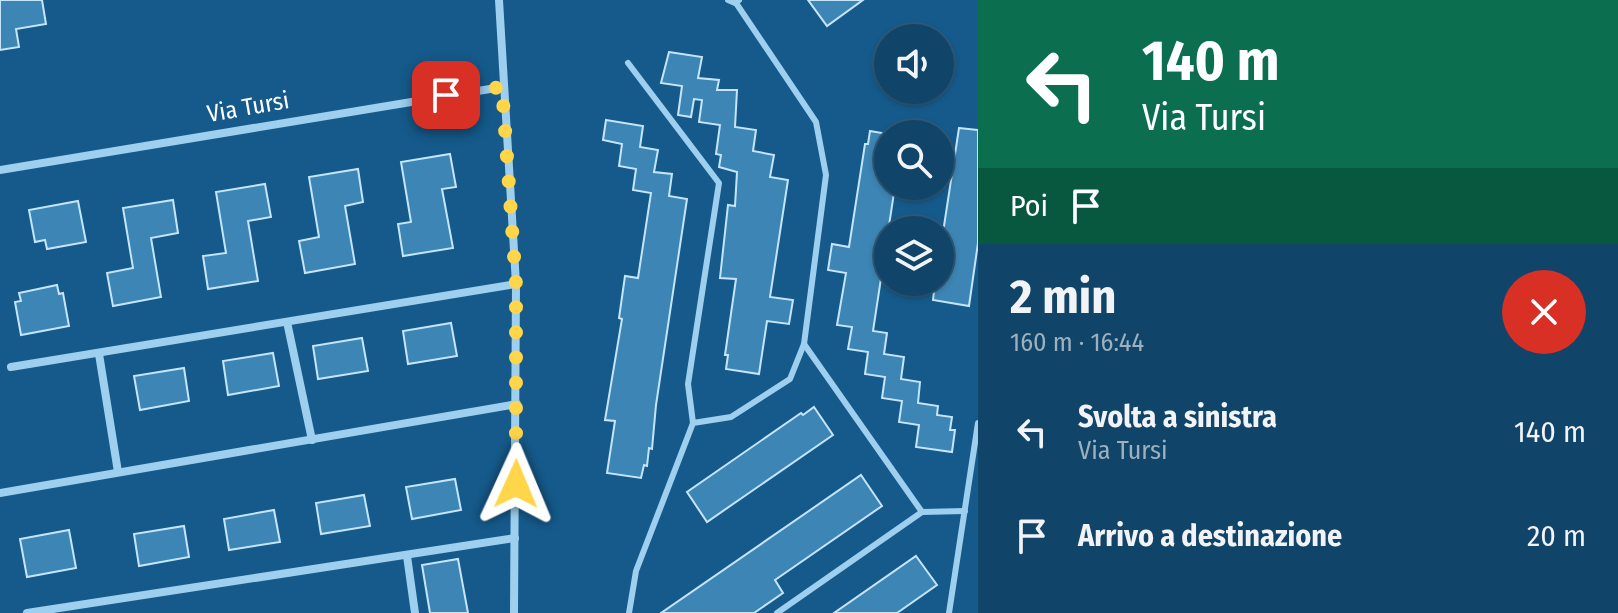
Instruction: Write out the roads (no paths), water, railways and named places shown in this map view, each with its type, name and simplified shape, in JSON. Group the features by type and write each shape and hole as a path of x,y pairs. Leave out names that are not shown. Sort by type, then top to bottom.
{"street":[{"path":"499,0 516,284 514,613"},
{"name":"Via Tursi","path":"0,170 502,87"},
{"path":"11,367 516,284"},
{"path":"287,322 312,440"},
{"path":"99,354 118,472"},
{"path":"0,493 517,404"},
{"path":"27,613 515,538"},
{"path":"407,556 415,613"}],"lane":[{"path":"693,423 731,417 790,379 804,344 826,175 816,122 734,1"},
{"path":"628,63 719,183 688,384 693,423 636,571 629,613"},
{"path":"804,344 922,512"},
{"path":"949,613 978,423"},
{"path":"777,613 922,512 965,511"}]}
